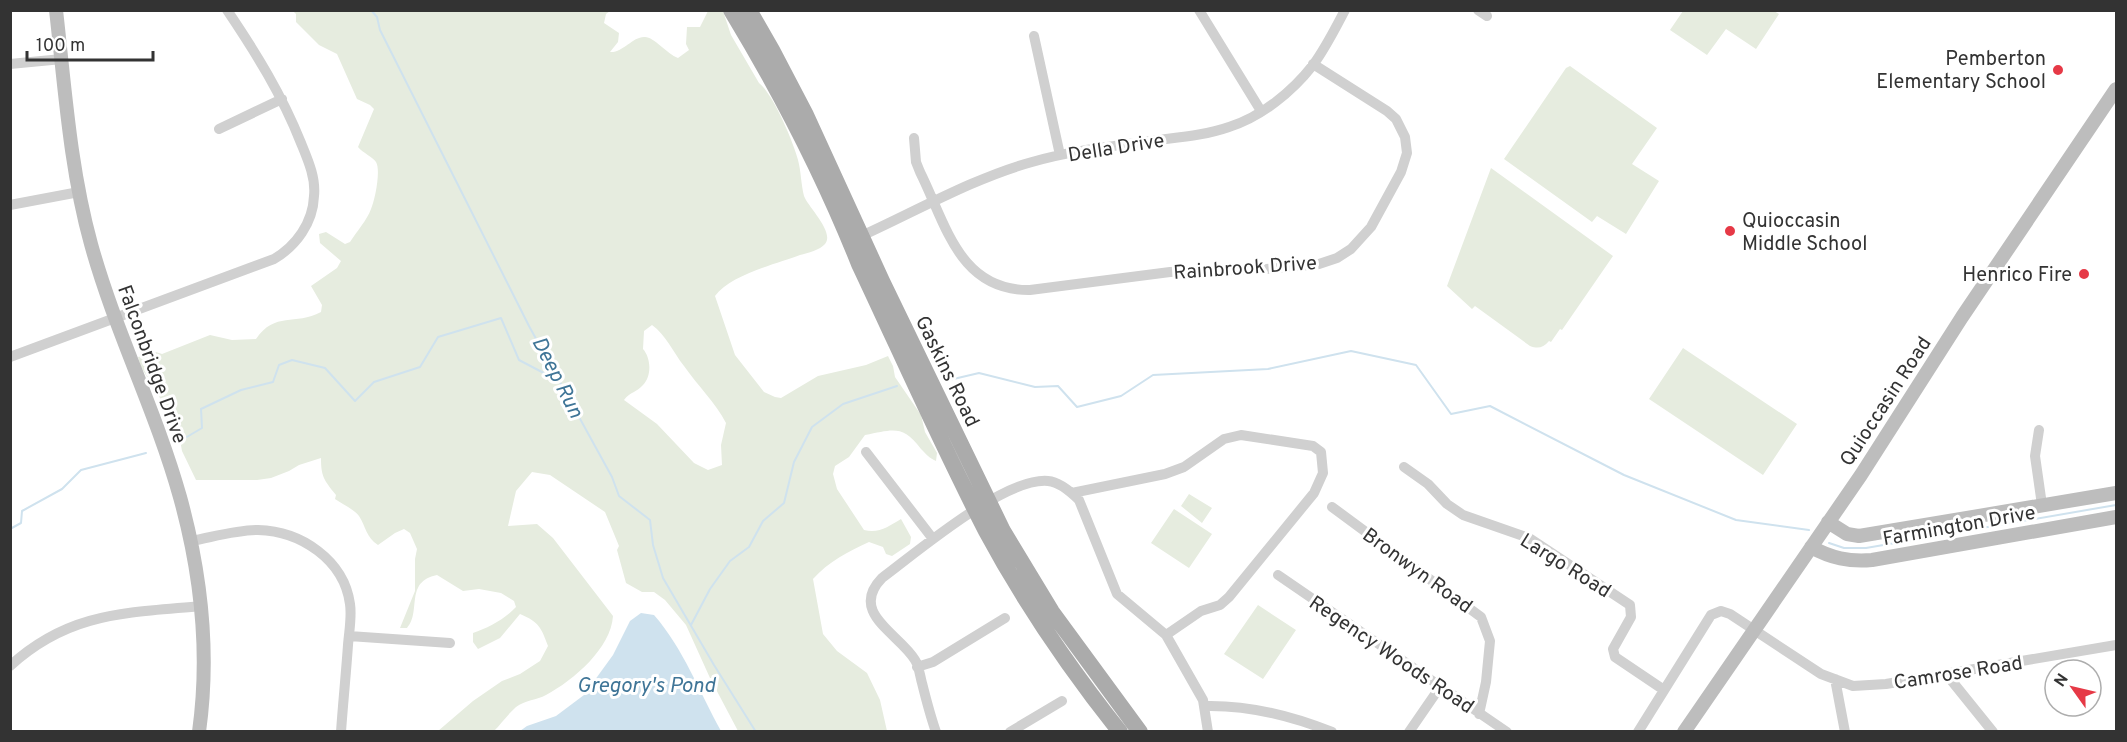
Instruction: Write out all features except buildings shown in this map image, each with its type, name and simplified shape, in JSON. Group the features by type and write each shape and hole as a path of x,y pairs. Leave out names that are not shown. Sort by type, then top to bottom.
{"main road":[{"name":"Gaskins Road","path":"731,10 856,239 882,281 982,506 1052,612 1140,732"},
{"name":"Gaskins Road","path":"749,10 790,84 856,239"},
{"name":"Gaskins Road","path":"982,506 986,530 1024,595 1062,653 1120,732"}],"street":[{"name":"Falconbridge Drive","path":"56,10 71,148 91,245 180,496 191,541 201,606 204,657 199,732"},
{"path":"10,357 266,263 279,256 297,240 304,230 315,195 314,180 308,161 282,99 227,10"},
{"path":"1199,10 1261,111"},
{"name":"Della Drive","path":"856,239 1005,170 1060,155 1208,133 1230,127 1261,111 1291,89 1314,64 1345,10"},
{"path":"1034,36 1060,155"},
{"path":"10,64 62,59"},
{"name":"Rainbrook Drive","path":"914,138 916,162 962,259 983,279 1010,289 1030,290 1170,272 1266,269 1326,262 1345,254 1365,235 1401,172 1406,160 1407,147 1400,126 1387,111 1314,64"},
{"name":"Quioccasin Road","path":"1684,732 1891,430 1962,317 2112,105 2116,89"},
{"path":"219,129 282,99"},
{"path":"10,206 79,192"},
{"path":"2039,430 2034,456 2042,505"},
{"path":"1072,493 1165,474 1184,466 1224,439 1241,435 1313,446 1321,452 1323,473 1314,493 1229,597 1220,605 1201,611 1166,635"},
{"path":"866,452 933,539"},
{"name":"Largo Road","path":"1404,467 1428,484 1447,504 1463,515 1529,538 1630,605 1631,617 1615,644 1613,650 1615,657 1664,690"},
{"path":"936,732 915,660 882,625 870,606 872,591 875,585 933,539 982,506 1028,484 1047,481 1057,484 1079,500 1117,594 1166,635 1203,700 1208,732"},
{"name":"Farmington Drive","path":"1828,522 1847,534 1859,536 2116,493"},
{"name":"Bronwyn Road","path":"1332,507 1482,617 1490,641 1486,682 1479,714"},
{"name":"Farmington Drive","path":"1811,547 1823,554 1847,561 1872,560 2116,517"},
{"path":"191,541 233,532 266,531 298,539 330,560 345,582 351,605 341,732"},
{"name":"Regency Woods Road","path":"1278,575 1507,732"},
{"path":"10,666 46,638 77,623 126,613 201,606"},
{"path":"1638,732 1713,613 1725,611 1754,631"},
{"path":"918,667 933,662 1005,618"},
{"name":"Camrose Road","path":"1754,631 1821,674 1853,686 1886,684 1947,675 2116,645"},
{"path":"349,636 450,643"},
{"path":"1947,675 1993,732"},
{"path":"1835,679 1845,732"},
{"path":"1409,732 1440,687"},
{"path":"1010,732 1062,701"},
{"path":"1205,706 1227,705 1266,712 1332,732"}],"shaded area":[{"path":"293,11 610,11 606,14 604,23 619,33 618,42 610,52 615,52 636,39 645,37 678,58 689,50 686,44 687,27 700,27 708,11 723,11 731,35 782,118 798,160 804,196 824,226 827,239 825,244 817,250 742,276 715,296 735,355 764,392 781,398 818,376 866,365 888,356 895,377 921,415 925,432 937,453 936,461 902,432 890,431 865,435 849,457 835,466 833,474 837,489 864,530 879,530 901,519 911,537 910,544 892,556 886,554 883,547 869,542 825,567 813,579 823,634 837,651 867,673 880,700 887,731 738,731 686,625 665,600 654,592 642,592 626,583 617,550 619,546 605,512 550,475 532,472 516,491 508,526 537,524 553,538 613,616 611,628 598,651 579,672 557,689 516,707 494,731 438,731 473,701 502,681 520,674 540,661 548,646 543,634 538,626 520,614 500,638 478,649 473,642 473,633 507,615 516,607 514,601 501,593 479,589 463,591 437,575 420,584 411,621 407,628 400,628 415,591 417,549 410,533 404,529 378,545 374,542 357,514 335,499 336,495 323,474 321,458 271,478 196,480 182,451 176,418 163,403 141,367 138,357 156,352 162,354 210,335 232,340 256,339 263,330 278,322 312,316 321,312 322,305 311,286 337,268 341,261 320,243 319,234 326,232 345,244 350,242 369,213 376,192 378,171 376,162 358,147 374,109 357,99 337,54 319,45 296,22 296,14","holes":["652,325 726,423 721,445 722,465 708,470 694,463 657,424 624,400 641,387 648,377 648,357 643,349 644,331"]},
{"path":"1683,11 1774,11 1779,14 1756,49 1726,29 1707,55 1670,30"},
{"path":"1570,66 1657,128 1632,164 1659,181 1626,234 1597,216 1592,222 1504,159 1566,68"},
{"path":"1491,168 1613,256 1562,330 1560,329 1551,342 1540,347 1530,346 1475,306 1472,309 1447,286"},
{"path":"1683,348 1797,424 1763,475 1649,399"},
{"path":"1189,494 1212,508 1202,523 1181,506"},
{"path":"1174,509 1212,534 1189,568 1151,543"},
{"path":"1258,605 1296,630 1263,679 1224,654"}],"water":[{"name":"Gregory's Pond","path":"641,613 654,615 674,642 721,731 520,731 527,726 556,716 584,695 613,655 630,621"}],"waterway":[{"name":"Deep Run","path":"371,10 377,17 380,30 529,326 612,477 619,496 650,520 653,545 663,578 756,732"},
{"path":"180,441 202,428 201,409 241,390 273,382 279,365 292,360 325,368 355,401 374,382 420,367 438,337 501,318 519,360 559,381"},
{"path":"945,381 979,373 1035,387 1058,386 1077,407 1121,396 1153,375 1268,369 1351,351 1416,365 1451,414 1490,406 1624,475 1736,520 1809,530"},
{"path":"691,625 710,589 730,561 749,547 763,521 784,503 794,462 812,427 843,404 897,386"},
{"path":"10,529 21,523 22,511 62,489 81,470 146,453"},
{"path":"1829,543 1844,548 1866,548 2116,505"}],"place":[{"name":"Pemberton Elementary School","path":"2058,70"},
{"name":"Quioccasin Middle School","path":"1730,231"},
{"name":"Henrico Fire","path":"2084,274"}]}
